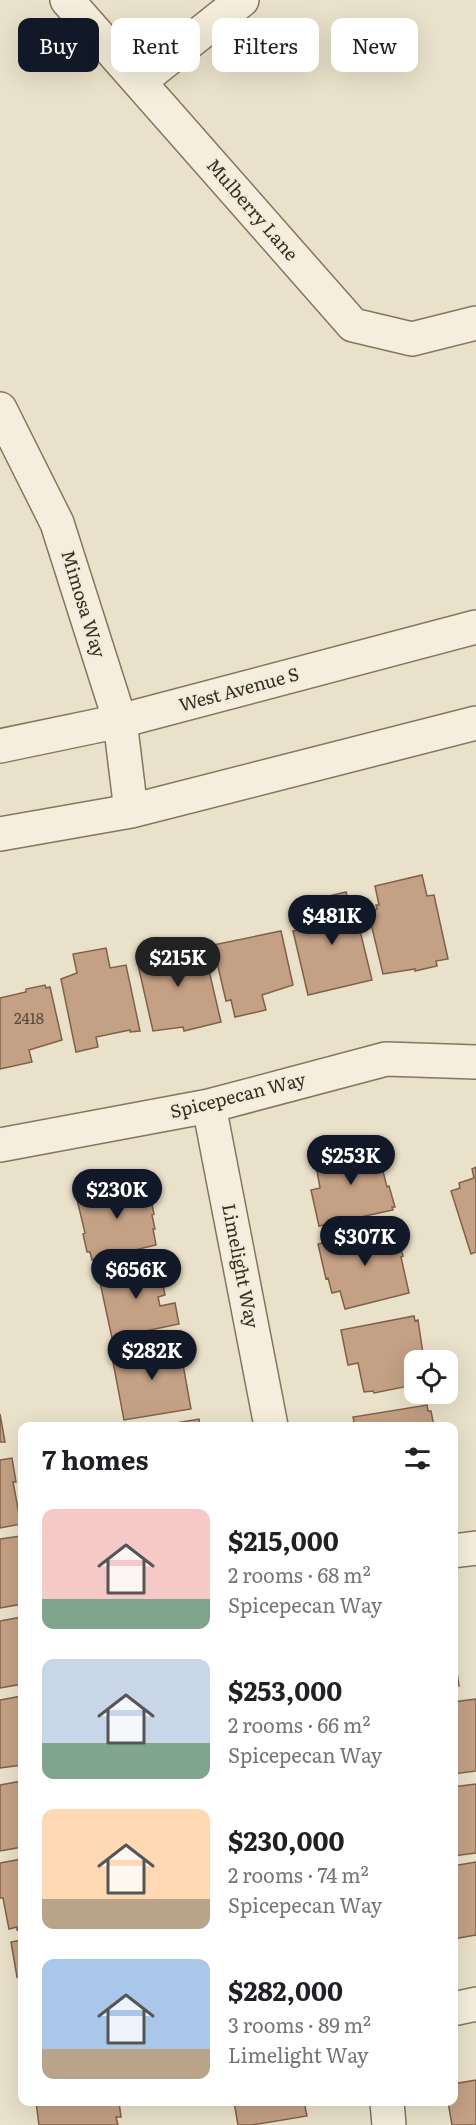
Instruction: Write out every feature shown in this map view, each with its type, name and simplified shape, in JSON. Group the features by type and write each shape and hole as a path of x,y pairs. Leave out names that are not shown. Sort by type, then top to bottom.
{"street":[{"name":"Mulberry Lane","path":"68,0 353,325 412,339 476,323"},
{"path":"139,82 242,0"},
{"name":"Mimosa Way","path":"0,409 57,523 120,722 131,811"},
{"name":"West Avenue S","path":"0,746 120,722 476,627"},
{"path":"0,834 131,811 476,723"},
{"name":"Spicepecan Way","path":"0,1145 210,1106 386,1059 476,1062"},
{"name":"Limelight Way","path":"210,1106 270,1422"},
{"path":"458,1550 476,1548"},
{"path":"458,2008 476,2004"},
{"path":"387,2106 389,2125"}],"building":[{"path":"422,875 427,896 434,895 448,959 436,961 437,966 383,974 368,911 377,909 376,905 379,905 375,886"},
{"path":"346,892 352,916 356,914 372,980 308,995 293,931 306,928 302,911 318,907 316,899"},
{"path":"281,931 293,985 262,995 266,1010 235,1017 231,1000 226,1001 213,945"},
{"path":"199,941 204,963 207,962 221,1022 184,1031 183,1027 153,1031 136,956"},
{"path":"106,948 110,968 126,965 140,1031 130,1032 130,1030 96,1037 98,1047 76,1052 61,979 77,973 73,954"},
{"path":"45,985 46,988 50,987 62,1040 29,1050 32,1062 0,1069 0,998"},
{"path":"376,1144 387,1187 389,1186 395,1207 392,1207 393,1210 319,1226 311,1190 320,1188 315,1159"},
{"path":"476,1167 476,1252 471,1254 451,1191 460,1188 459,1183 474,1178 472,1169"},
{"path":"141,1180 144,1192 149,1191 154,1214 152,1215 156,1245 92,1260 90,1252 87,1252 76,1195"},
{"path":"395,1226 409,1293 345,1309 340,1291 332,1293 328,1278 326,1279 318,1244"},
{"path":"158,1260 165,1295 158,1297 160,1306 175,1303 179,1324 112,1338 98,1273"},
{"path":"414,1316 415,1321 418,1320 422,1350 404,1350 404,1387 374,1393 373,1391 364,1392 358,1363 348,1365 341,1330"},
{"path":"187,1343 190,1358 182,1359 191,1409 124,1420 113,1355"},
{"path":"427,1405 433,1422 354,1422 353,1417"},
{"path":"0,1414 5,1442 0,1442"},
{"path":"199,1419 199,1422 181,1422"},
{"path":"12,1458 16,1482 13,1482 18,1508 18,1525 0,1528 0,1460"},
{"path":"18,1536 18,1605 0,1608 0,1539"},
{"path":"18,1618 18,1685 0,1688 0,1621"},
{"path":"18,1697 18,1766 0,1768 0,1700"},
{"path":"476,1699 476,1771 458,1773 458,1701"},
{"path":"18,1782 18,1848 0,1851 0,1785"},
{"path":"476,1784 476,1853 458,1855 458,1786"},
{"path":"18,1860 18,1930 17,1927 9,1929 3,1898 0,1898 0,1863"},
{"path":"476,1862 476,1935 458,1938 458,1865"},
{"path":"18,1941 17,1977 11,1942"},
{"path":"476,2080 476,2125 452,2125 449,2106 458,2106 458,2083"},
{"path":"37,2106 120,2106 121,2117 116,2117 118,2125 39,2125"},
{"path":"235,2106 305,2106 307,2116 252,2125 238,2125"}]}
